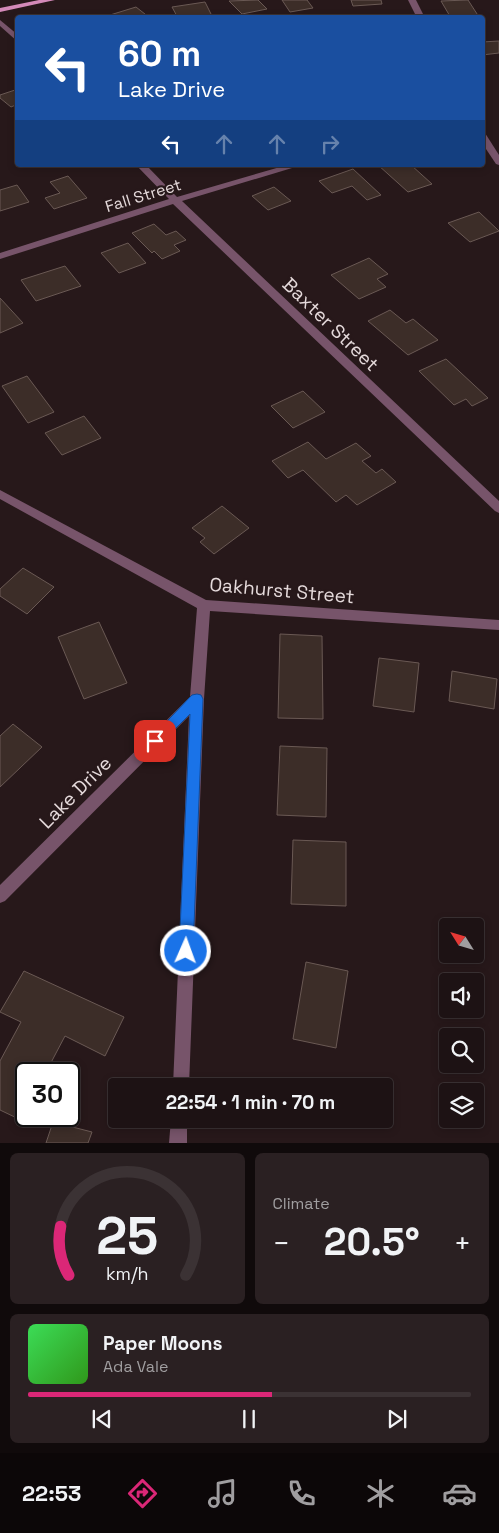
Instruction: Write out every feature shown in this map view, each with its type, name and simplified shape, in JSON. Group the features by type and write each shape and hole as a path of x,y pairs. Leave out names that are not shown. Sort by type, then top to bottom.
{"main road":[{"path":"0,10 52,0"}],"street":[{"path":"412,0 420,15"},
{"path":"0,22 15,37"},
{"path":"485,140 499,162"},
{"name":"Baxter Street","path":"142,167 499,508"},
{"name":"Fall Street","path":"0,256 175,200 290,167"},
{"name":"Oakhurst Street","path":"0,494 204,605 499,625"},
{"path":"180,1078 197,699 204,605"},
{"name":"Lake Drive","path":"0,896 197,699"},
{"path":"178,1143 179,1128"}],"building":[{"path":"258,0 267,9 242,14 229,1"},
{"path":"282,0 307,0 313,8 290,12"},
{"path":"351,0 381,0 382,4 353,6"},
{"path":"468,0 478,15 449,15 441,1"},
{"path":"205,2 212,15 176,15 172,7"},
{"path":"136,7 146,15 110,15"},
{"path":"499,41 499,53 485,55 485,42"},
{"path":"15,90 15,105 11,107 0,98 0,95"},
{"path":"380,167 413,167 432,184 408,192"},
{"path":"353,169 381,195 367,200 352,186 332,193 319,181"},
{"path":"68,176 87,198 54,209 45,198 60,193 50,182"},
{"path":"17,185 29,202 0,211 0,190"},
{"path":"274,187 291,201 268,210 252,196"},
{"path":"479,212 499,231 470,242 448,223"},
{"path":"154,224 166,235 176,231 186,240 174,245 180,251 162,259 154,251 152,253 132,233"},
{"path":"128,243 146,263 119,273 101,253"},
{"path":"369,258 388,274 377,279 386,287 359,299 331,275"},
{"path":"65,266 81,286 36,301 21,280"},
{"path":"0,298 23,323 0,333"},
{"path":"390,310 406,323 413,319 438,340 408,355 368,321"},
{"path":"446,359 488,398 472,406 466,399 454,405 419,371"},
{"path":"27,376 54,412 28,423 2,386"},
{"path":"303,391 325,412 293,428 271,406"},
{"path":"84,416 101,438 62,455 45,433"},
{"path":"308,442 326,459 356,443 371,456 362,461 376,473 382,469 396,482 357,505 346,495 336,502 303,470 288,478 272,461"},
{"path":"222,506 249,528 214,554 200,542 205,538 192,528"},
{"path":"23,568 54,587 27,614 0,596 0,589"},
{"path":"99,622 127,683 84,699 58,637"},
{"path":"280,634 322,636 323,719 278,718"},
{"path":"379,658 419,663 414,712 373,706"},
{"path":"452,671 497,679 494,709 449,701"},
{"path":"13,724 42,747 0,787 0,736"},
{"path":"280,746 327,748 326,817 277,815"},
{"path":"293,840 346,842 346,906 291,904"},
{"path":"306,962 348,971 336,1048 293,1039"},
{"path":"24,971 124,1017 105,1056 65,1036 51,1062 15,1062 15,1117 0,1110 0,1061 21,1022 0,1012"},
{"path":"51,1127 72,1127 92,1132 88,1143 46,1143"}],"route":[{"path":"155,741 197,699 186,951"}]}
